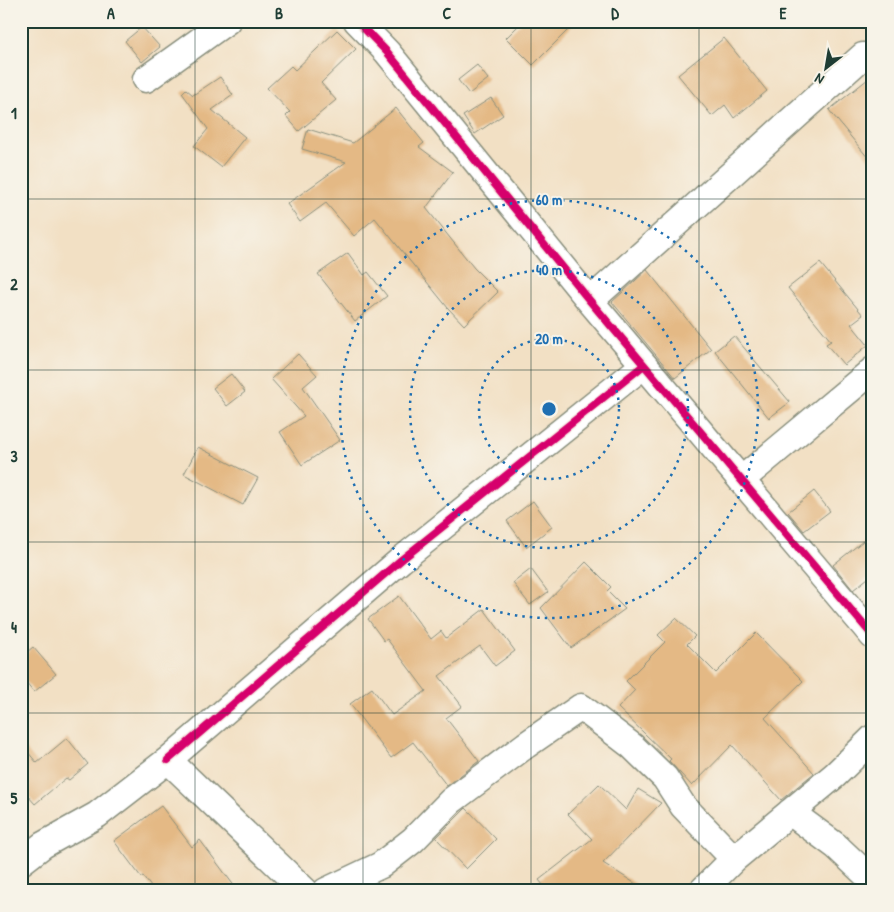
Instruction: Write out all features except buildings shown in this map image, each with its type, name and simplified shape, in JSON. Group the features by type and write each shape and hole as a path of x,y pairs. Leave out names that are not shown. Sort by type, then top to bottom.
{"street":[{"path":"146,79 227,21"},
{"path":"357,21 388,52 590,301 873,636"},
{"path":"590,301 863,56"},
{"path":"21,862 43,845 97,816 168,760 401,560 644,365"},
{"path":"741,480 873,370"},
{"path":"326,891 381,865 413,840 451,801 580,707 632,746 665,778 683,806 734,859"},
{"path":"702,891 734,859 835,775 873,738"},
{"path":"168,760 305,891"},
{"path":"790,812 836,846 873,881"}],"cycle path":[{"path":"357,21 387,52 590,301 873,636"},
{"path":"168,760 401,560 644,365"}]}
